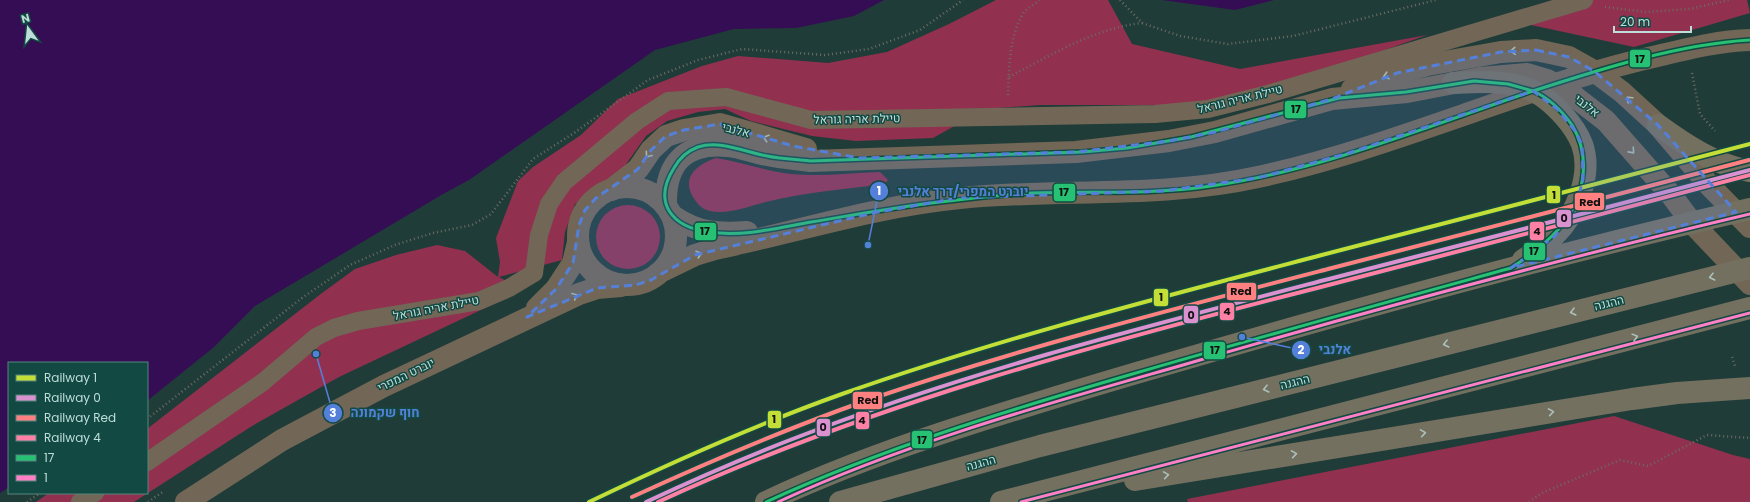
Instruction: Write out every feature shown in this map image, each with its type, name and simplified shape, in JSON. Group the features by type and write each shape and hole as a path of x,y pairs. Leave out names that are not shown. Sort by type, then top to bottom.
{"highway":[{"path":"1453,83 1495,82 1526,88 1543,97 1567,120 1576,132 1582,145 1584,158 1584,179 1577,203 1570,216 1555,236 1541,249 1511,268"},
{"path":"1658,125 1684,143 1713,158 1728,165 1750,171"},
{"path":"766,502 832,472 914,442 1041,401 1288,329 1511,268 1692,223 1745,216"},
{"name":"ההגנה","path":"840,502 1047,444 1750,268"},
{"path":"1002,502 1750,308"},
{"path":"1002,502 1632,399 1677,393 1750,388"}],"street":[{"name":"טיילת אריה גוראל","path":"148,461 263,382 316,337 328,331 358,321 478,301 509,288 534,273 539,235 549,204 564,182 637,121 668,101 726,97 811,120 1155,114 1208,109 1268,94 1578,2"},
{"path":"873,213 696,254 664,270 651,280 636,285 621,286 605,281 592,271 582,257 578,242 579,225 586,210 596,198 611,190 626,187 641,189 654,195 669,211 688,226 724,234 758,231 958,198 1024,194 1163,191 1258,178 1349,153 1503,100 1608,68 1688,49 1733,41 1750,40"},
{"name":"אלנבי","path":"1332,99 1362,84 1427,65 1501,52 1536,50 1570,57 1594,71 1622,92 1658,125 1745,216"},
{"name":"אלנבי","path":"669,211 666,189 668,176 678,161 694,148 711,145 730,146 767,156 810,161 859,158 1076,152 1192,137 1332,99 1407,92 1504,75 1527,74 1547,80 1566,90 1606,122 1672,196 1692,223 1750,284"},
{"name":"אלנבי","path":"611,190 638,169 651,150 666,136 684,130 720,124 793,146 859,158"},
{"path":"664,270 673,257 677,242 676,229 669,211"},
{"name":"יוברט המפרי","path":"527,317 556,289 573,263 578,242"},
{"name":"יוברט המפרי","path":"186,502 282,440 384,386 527,317 579,294 597,288 621,286"},
{"path":"80,502 93,494"}],"path":[{"path":"1007,116 1011,53 1015,32 1023,13 1040,0"},
{"path":"1120,0 1142,23"},
{"path":"1009,77 1071,45 1121,25 1142,23 1180,36 1228,44 1293,36 1436,0"},
{"path":"1578,2 1645,12 1690,9 1729,0"},
{"path":"1691,71 1700,114"},
{"path":"1570,216 1672,196"},
{"path":"1529,502 1542,493 1620,460 1648,466 1707,435 1750,438"},
{"path":"27,502 39,494"}],"highlighted area":[{"path":"1536,50 1569,57 1594,71 1658,125 1736,212 1511,268 1555,236 1577,203 1583,179 1582,145 1576,132 1557,109 1533,91 1349,153 1258,178 1163,191 958,198 873,213 695,255 651,280 636,285 597,288 527,317 556,289 573,263 579,225 585,210 596,198 638,169 651,150 666,136 684,130 720,124 793,146 859,158 1076,152 1169,141 1215,132 1332,99 1397,73 1501,52"}],"shaded area":[{"path":"0,0 884,0 854,16 796,28 734,29 655,50 469,180 255,306 214,347 148,400 148,362 8,362 8,488 0,493"},
{"path":"996,0 1108,0 1132,44 1240,69 1427,35 1273,90 1211,105 1040,105 985,109 933,138 856,141 812,136 751,121 725,109 698,112 667,121 646,136 624,167 575,204 565,232 562,260 499,277 523,290 339,377 252,426 148,493 148,428 355,269 396,255 437,245 465,251 498,277 500,262 496,238 518,181 533,167 581,135 618,99 702,66 738,56 828,63 887,52 949,24"},
{"path":"1162,0 1274,0 1235,10"},
{"path":"1562,0 1747,0 1750,13 1634,47 1531,25"},
{"path":"716,158 772,171 802,175 880,172 888,180 885,184 798,195 732,211 717,212 706,210 701,207 695,200 689,186 692,174 696,169 708,161"},
{"path":"622,205 634,205 651,214 658,225 660,237 658,249 651,260 634,269 622,269 610,264 601,255 596,243 596,231 601,219 610,210"},
{"path":"1614,416 1733,455 1750,459 1750,502 1188,502 1187,499"},
{"path":"48,494 146,494 134,502 36,502"}],"rail line":[{"name":"1","path":"589,502 683,458 777,418 842,394 960,355 1078,320 1750,144"},
{"name":"Red","path":"632,497 777,434 865,401 980,364 1095,330 1749,160"},
{"name":"0","path":"646,502 717,470 790,440 856,415 989,372 1193,314 1750,170"},
{"name":"4","path":"658,502 738,467 818,436 900,407 1066,355 1750,175"}],"transit line":[{"name":"17","path":"1533,91 1613,66 1668,52 1723,42 1750,40"},
{"name":"17","path":"1474,81 1508,84 1533,91 1374,146 1334,158 1252,179 1211,186 1166,191 1032,193 986,197 908,206 748,233 709,232 685,225 676,219 669,211 666,202 665,192 668,181 681,158 690,151 707,145 732,147 772,157 810,161 1082,152 1127,148 1191,137 1339,98 1406,92 1474,81"},
{"name":"17","path":"766,502 855,464 991,417 1177,361 1511,268 1548,240 1567,218 1575,205 1580,191 1583,175 1582,149 1572,125 1555,105 1533,91"},
{"name":"1","path":"778,502 827,480 927,443 1080,394 1466,286 1750,214"},
{"name":"1","path":"1021,502 1750,313"}],"place":[{"name":"יוברט המפרי/דרך אלנבי","path":"868,245"},
{"name":"אלנבי","path":"1242,337"},
{"name":"חוף שקמונה","path":"316,354"}]}
